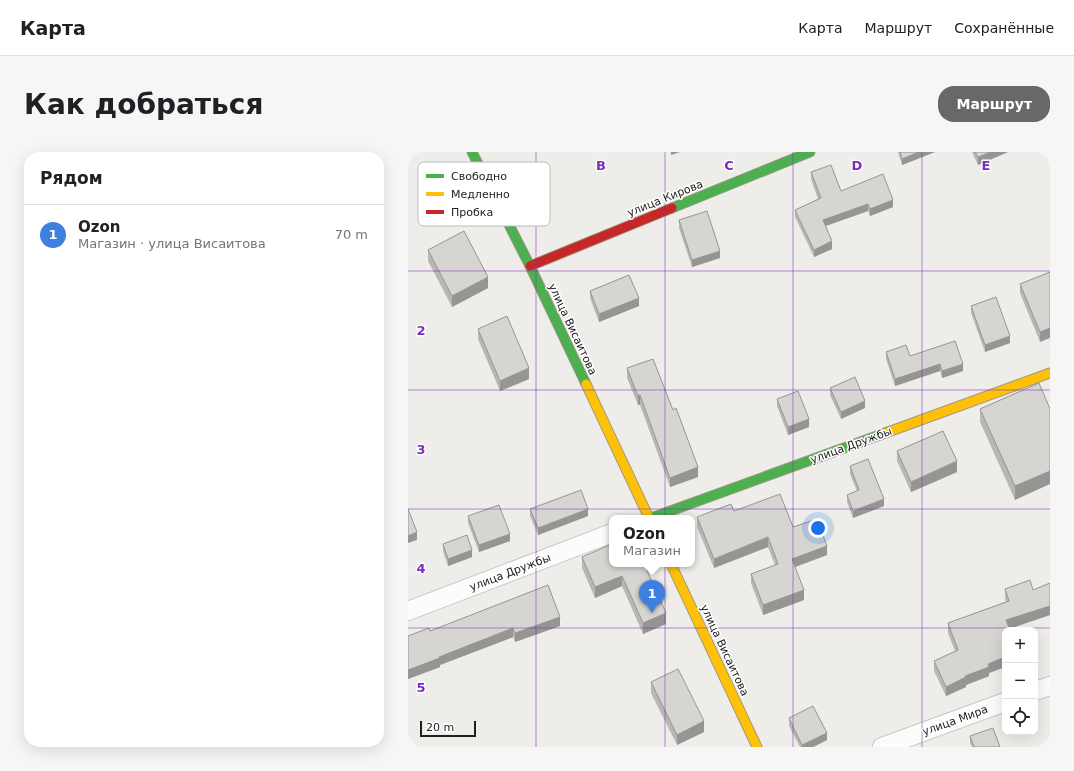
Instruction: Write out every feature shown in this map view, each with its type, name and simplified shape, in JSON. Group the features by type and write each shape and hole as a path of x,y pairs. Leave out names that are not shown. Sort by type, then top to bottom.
{"street":[{"name":"улица Висаитова","path":"472,152 477,162"},
{"name":"улица Кирова","path":"530,266 810,152"},
{"name":"улица Висаитова","path":"510,226 649,515"},
{"name":"улица Дружбы","path":"658,515 1050,373"},
{"name":"улица Дружбы","path":"408,611 609,534"},
{"name":"улица Висаитова","path":"672,567 757,747"},
{"path":"1038,690 1050,686"},
{"name":"улица Мира","path":"882,747 1002,703"}],"building":[{"path":"900,152 919,152 902,159"},
{"path":"975,152 991,152 978,157"},
{"path":"831,165 841,191 883,174 893,200 870,209 868,204 823,220 832,241 814,250 795,210 821,198 811,172"},
{"path":"707,211 720,251 692,260 679,220"},
{"path":"464,231 488,277 452,296 428,250"},
{"path":"1050,272 1050,328 1040,332 1020,284"},
{"path":"629,275 639,298 599,314 590,291"},
{"path":"996,297 1010,336 985,345 971,306"},
{"path":"507,316 529,368 500,381 478,329"},
{"path":"955,341 963,364 942,371 940,364 895,379 886,352 906,345 910,356"},
{"path":"653,359 673,410 676,408 698,467 670,478 640,395 638,396 627,368"},
{"path":"855,377 865,401 841,412 830,388"},
{"path":"1039,383 1050,409 1050,471 1015,486 980,409"},
{"path":"798,391 809,419 788,427 777,399"},
{"path":"943,431 957,461 911,482 897,451"},
{"path":"868,459 884,499 853,511 847,495 859,490 850,466"},
{"path":"581,490 588,509 538,528 530,509"},
{"path":"780,494 793,527 817,519 827,546 792,559 804,590 763,605 751,574 778,564 768,537 714,559 697,517 731,504 734,511"},
{"path":"499,505 510,534 479,545 468,516"},
{"path":"408,509 417,532 408,536"},
{"path":"467,535 472,550 448,559 443,544"},
{"path":"609,545 609,567 645,567 666,613 643,623 622,576 595,587 582,557"},
{"path":"1030,580 1033,590 1050,583 1050,606 1006,620 1009,627 1002,627 1002,658 988,664 989,667 965,676 966,677 946,687 934,661 958,650 948,623 1009,601 1005,589"},
{"path":"548,585 560,617 515,633 513,628 408,670 408,636 429,628 430,631"},
{"path":"678,669 704,721 677,735 651,682"},
{"path":"813,706 827,733 802,745 789,718"},
{"path":"993,728 1000,747 974,747 970,736"}],"traffic: fast":[{"path":"472,152 477,162"},
{"path":"672,208 810,152"},
{"path":"510,226 586,384"},
{"path":"659,515 888,432"}],"traffic: slow":[{"path":"888,432 1050,373"},
{"path":"586,384 648,515"},
{"path":"672,567 757,747"}],"traffic: jam":[{"path":"530,266 672,208"}],"place":[{"name":"Ozon","path":"652,613"}]}
